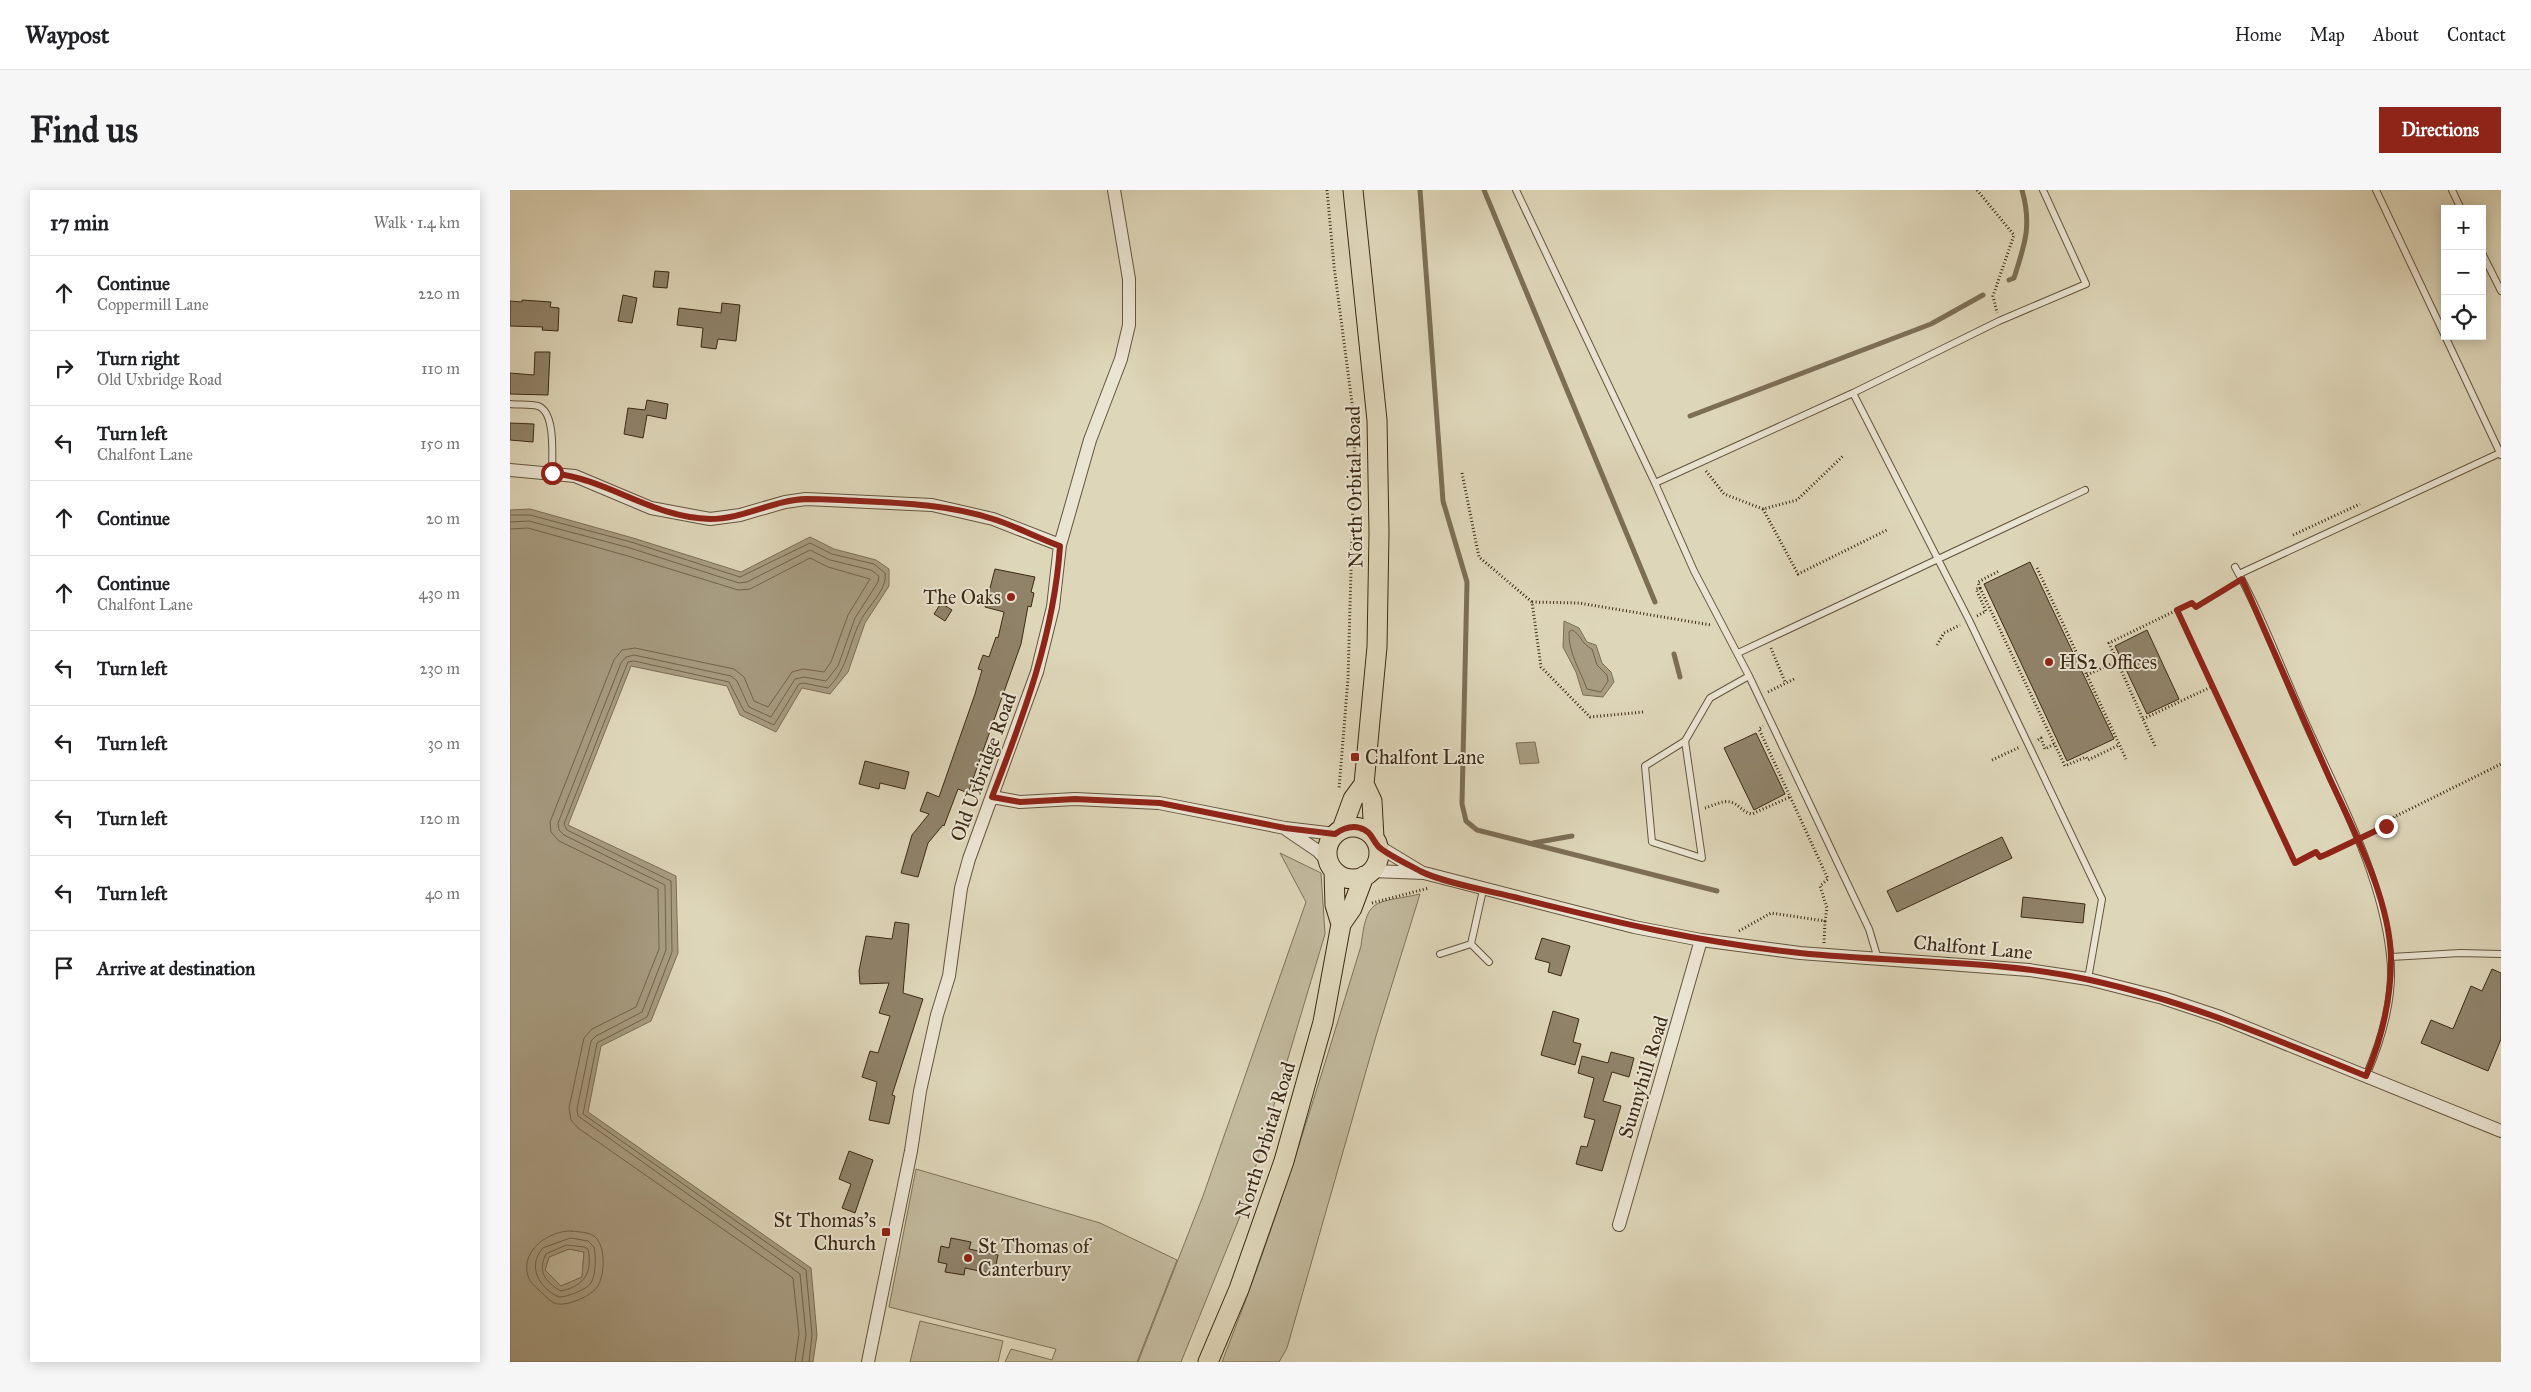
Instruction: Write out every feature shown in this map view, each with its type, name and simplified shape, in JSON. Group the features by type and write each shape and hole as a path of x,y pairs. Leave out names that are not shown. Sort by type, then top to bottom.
{"main road":[{"name":"North Orbital Road","path":"1353,190 1377,420 1379,533 1377,647 1364,784 1372,801 1376,842"},
{"name":"North Orbital Road","path":"1338,832 1353,799 1364,784"},
{"path":"1359,828 1376,842 1379,855 1368,874 1347,878 1331,867 1327,854 1329,842 1338,832 1359,828"},
{"name":"North Orbital Road","path":"1331,867 1335,905 1341,924"},
{"name":"North Orbital Road","path":"1208,1362 1239,1289 1304,1096 1323,1022 1341,924 1352,908 1368,874"}],"street":[{"name":"Old Uxbridge Road","path":"868,1362 911,1151 920,1091 953,957 961,888 1037,672 1053,607 1060,546 1090,440 1121,359 1128,325 1129,279 1114,190"},
{"path":"510,470 575,476 595,482 651,508 702,518 740,515 785,502 806,499 932,505 993,519 1060,546"},
{"path":"992,797 1020,802 1075,799 1160,803 1285,828 1338,832"},
{"path":"1285,828 1318,851 1331,867"},
{"name":"Chalfont Lane","path":"1376,842 1424,873 1483,890 1634,927 1701,940 1800,953 2029,970 2088,979 2163,998 2220,1017 2501,1131"},
{"name":"Chalfont Lane","path":"1368,874 1424,873"},
{"name":"Sunnyhill Road","path":"1619,1225 1701,940"}],"lane":[{"path":"1516,190 1655,483 1694,571 1738,653 1869,929 1878,959"},
{"path":"1655,483 1853,393 1999,321 2086,284 2043,190"},
{"path":"2376,190 2441,328"},
{"path":"2452,190 2459,205"},
{"path":"2486,261 2501,291"},
{"path":"2240,577 2500,454 2447,340"},
{"path":"1853,393 1938,558 2102,899 2088,979"},
{"path":"510,404 538,406 544,410 551,428 552,473"},
{"path":"1738,653 2085,490"},
{"path":"2236,567 2354,830 2382,904 2391,957 2388,1006 2376,1052 2366,1076"},
{"path":"1685,741 1702,858 1652,842 1645,766 1685,741 1710,698 1749,676"},
{"path":"1471,944 1483,890"},
{"path":"1440,954 1471,944"},
{"path":"1471,944 1489,962"},
{"path":"2391,957 2460,953 2501,954"}],"path":[{"path":"1327,190 1334,266 1355,426 1348,679 1338,796"},
{"path":"1977,190 2014,236 1993,296 1999,321"},
{"path":"1699,463 1724,494 1763,509 1796,500 1844,455"},
{"path":"1462,473 1479,557 1532,602 1579,603 1724,628"},
{"path":"1763,509 1798,574 1887,530"},
{"path":"2037,568 2126,759"},
{"path":"2155,746 2109,643 2192,603 2196,607 2240,577"},
{"path":"1980,588 2065,766 2086,757 2088,760 2119,745"},
{"path":"1532,602 1541,667 1590,717 1643,712"},
{"path":"2177,610 2295,863 2316,852 2320,857 2395,822 2394,817 2501,764"},
{"path":"1767,639 1785,682"},
{"path":"2088,675 2117,661"},
{"path":"1772,700 1768,692 1796,678"},
{"path":"2143,719 2212,687"},
{"path":"1771,721 1759,729 1828,879 1820,886 1827,908 1824,921 1824,944 1834,945"},
{"path":"1695,812 1728,801 1733,802 1746,813 1752,814 1790,796"},
{"path":"1733,945 1737,933 1771,913 1824,921"}],"shaded area":[{"path":"1280,853 1321,873 1325,934 1243,1209 1181,1362 1138,1362 1203,1196 1306,902"},
{"path":"1420,894 1376,1036 1287,1348 1279,1362 1222,1362 1242,1311 1296,1156 1361,946 1366,918 1370,910 1376,905 1392,899"},
{"path":"916,1169 1100,1223 1177,1260 1137,1362 1005,1362 1011,1349 1052,1360 1056,1349 889,1307"},
{"path":"569,1249 584,1252 582,1277 561,1286 545,1270 549,1257"},
{"path":"920,1321 1003,1341 998,1362 910,1362"}],"water":[{"path":"530,509 633,538 741,572 810,537 834,549 876,560 889,569 889,586 865,623 848,672 830,694 802,688 776,732 740,715 727,686 631,666 568,825 676,876 678,953 651,1021 601,1046 588,1112 811,1268 817,1335 813,1362 510,1362 510,510","holes":["569,1249 584,1252 582,1277 561,1286 545,1270 549,1257"]},
{"path":"1564,621 1579,628 1587,642 1596,645 1602,663 1611,672 1614,682 1603,697 1583,695 1576,672 1563,647"},
{"path":"1535,742 1539,763 1520,764 1516,743"}],"building":[{"path":"655,271 669,272 667,288 653,287"},
{"path":"623,295 637,298 632,323 618,321"},
{"path":"522,300 551,302 550,307 559,308 558,331 542,330 543,327 510,326 510,301 522,302"},
{"path":"722,303 740,305 736,341 718,339 716,349 701,347 703,328 677,325 679,308 721,313"},
{"path":"535,352 550,352 548,395 510,394 510,373 534,375"},
{"path":"647,400 668,404 666,419 647,415 643,438 624,434 628,408 645,410"},
{"path":"510,423 534,424 533,442 510,440"},
{"name":"HS2 Offices","path":"2030,562 2114,739 2067,761 1984,584"},
{"path":"995,569 1035,577 1031,592 1034,593 1031,607 1028,606 1021,644 968,793 958,789 944,826 928,843 918,877 901,873 912,835 929,814 920,811 927,792 939,797 975,694 982,670 978,669 983,655 989,657 996,637 998,638 1004,612 985,607"},
{"path":"941,603 952,610 945,621 934,614"},
{"path":"2147,630 2179,699 2147,714 2115,646"},
{"path":"1756,733 1785,794 1754,810 1724,748"},
{"path":"865,761 909,772 905,789 880,783 879,789 859,784"},
{"path":"2002,837 2012,858 1897,912 1887,891"},
{"path":"2023,897 2085,904 2083,923 2021,917"},
{"path":"895,922 909,924 903,993 923,999 892,1095 895,1096 889,1124 869,1120 877,1082 862,1077 870,1051 878,1053 890,1016 879,1013 889,983 860,984 859,971 866,936 892,939"},
{"path":"1542,938 1570,946 1561,976 1548,972 1550,963 1535,959"},
{"path":"2492,969 2501,973 2501,1039 2488,1071 2421,1043 2431,1020 2453,1029 2471,986 2482,991"},
{"path":"1553,1011 1579,1019 1573,1042 1581,1044 1575,1065 1541,1055"},
{"path":"1611,1052 1634,1058 1629,1077 1612,1072 1603,1101 1621,1106 1602,1171 1576,1164 1581,1146 1587,1147 1595,1120 1584,1117 1594,1078 1578,1073 1582,1056 1608,1063"},
{"path":"849,1151 873,1160 855,1213 842,1208 851,1184 839,1179"},
{"name":"St Thomas of Canterbury","path":"951,1238 971,1242 969,1249 998,1255 994,1274 965,1268 964,1275 945,1272 947,1264 938,1262 941,1246 949,1248"}],"waterway":[{"path":"1420,190 1443,501 1467,582 1462,804 1466,821 1477,830 1717,891"},
{"path":"1484,190 1655,602"},
{"path":"2009,280 2014,278 2026,234 2027,214 2022,190"},
{"path":"1690,416 1931,324 1983,295"},
{"path":"1674,654 1680,677"},
{"path":"1533,843 1572,836"}],"place":[{"name":"The Oaks","path":"1011,597"},
{"name":"HS2 Offices","path":"2049,662"},
{"name":"Chalfont Lane","path":"1355,757"},
{"name":"St Thomas's Church","path":"886,1232"},
{"name":"St Thomas of Canterbury","path":"968,1258"}],"route":[{"path":"552,473 575,476 595,482 651,508 710,519 740,515 763,510 785,502 806,499 896,502 932,505 967,512 1014,526 1026,533 1060,546 1053,607 1037,672 1019,727 992,797 1020,802 1075,799 1160,803 1228,815 1285,828 1335,834 1342,829 1359,828 1368,832 1378,846 1424,873 1483,890 1634,927 1701,940 1800,953 2029,970 2088,979 2163,998 2220,1017 2366,1076 2376,1052 2388,1006 2391,957 2382,904 2354,830 2242,579 2196,607 2192,603 2177,610 2295,863 2316,852 2320,857 2327,854 2386,826"}]}
